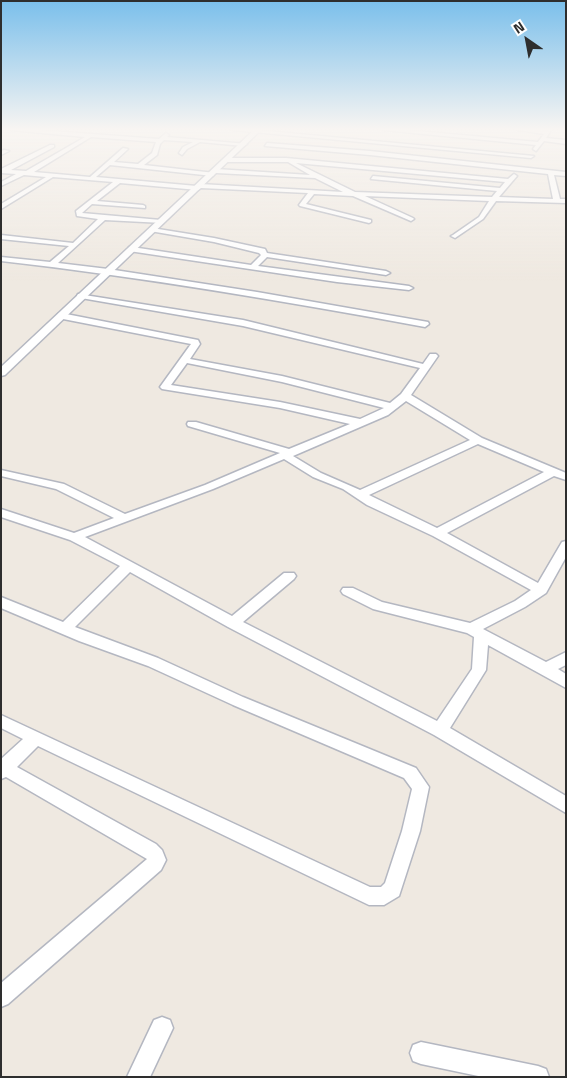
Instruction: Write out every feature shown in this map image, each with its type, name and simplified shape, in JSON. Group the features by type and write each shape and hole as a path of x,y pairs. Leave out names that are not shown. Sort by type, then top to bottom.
{"street":[{"path":"1,207 44,180"},
{"path":"109,180 199,187 566,201"},
{"path":"1,373 206,180"},
{"path":"298,180 301,184 302,191"},
{"path":"326,180 411,219"},
{"path":"398,180 502,190"},
{"path":"503,180 510,181"},
{"path":"553,180 557,201"},
{"path":"119,181 79,211 79,215 161,222"},
{"path":"455,236 481,218 510,181"},
{"path":"312,192 302,206 369,221"},
{"path":"90,202 143,208"},
{"path":"51,265 75,246 103,218"},
{"path":"152,230 258,249 265,255 386,273"},
{"path":"1,238 75,246"},
{"path":"132,249 409,288"},
{"path":"253,267 265,255"},
{"path":"1,260 108,271 257,294 425,324"},
{"path":"81,296 244,323 425,367"},
{"path":"61,316 195,342 196,344 165,387 280,405 350,408 392,407"},
{"path":"74,537 209,487 362,423 392,407 405,396 433,356"},
{"path":"183,360 282,379 350,408 362,423"},
{"path":"405,396 478,440 566,478"},
{"path":"192,424 288,454 317,475 347,487 541,590"},
{"path":"360,495 478,440"},
{"path":"437,534 553,472"},
{"path":"1,473 60,486 124,518"},
{"path":"1,513 74,537 232,623 440,730 566,805"},
{"path":"476,632 541,590 566,545"},
{"path":"65,629 128,566"},
{"path":"232,623 289,576"},
{"path":"348,591 378,606 476,632 528,661 546,668 566,682"},
{"path":"1,602 65,629 153,662 238,701 410,773 421,787 411,831 392,889 384,896 369,896 1,721"},
{"path":"440,730 479,670 476,632"},
{"path":"546,668 566,658"},
{"path":"1,997 155,864 156,859 154,853 150,850 3,769 35,738"},
{"path":"138,1077 162,1028"},
{"path":"421,1053 538,1077"}]}
